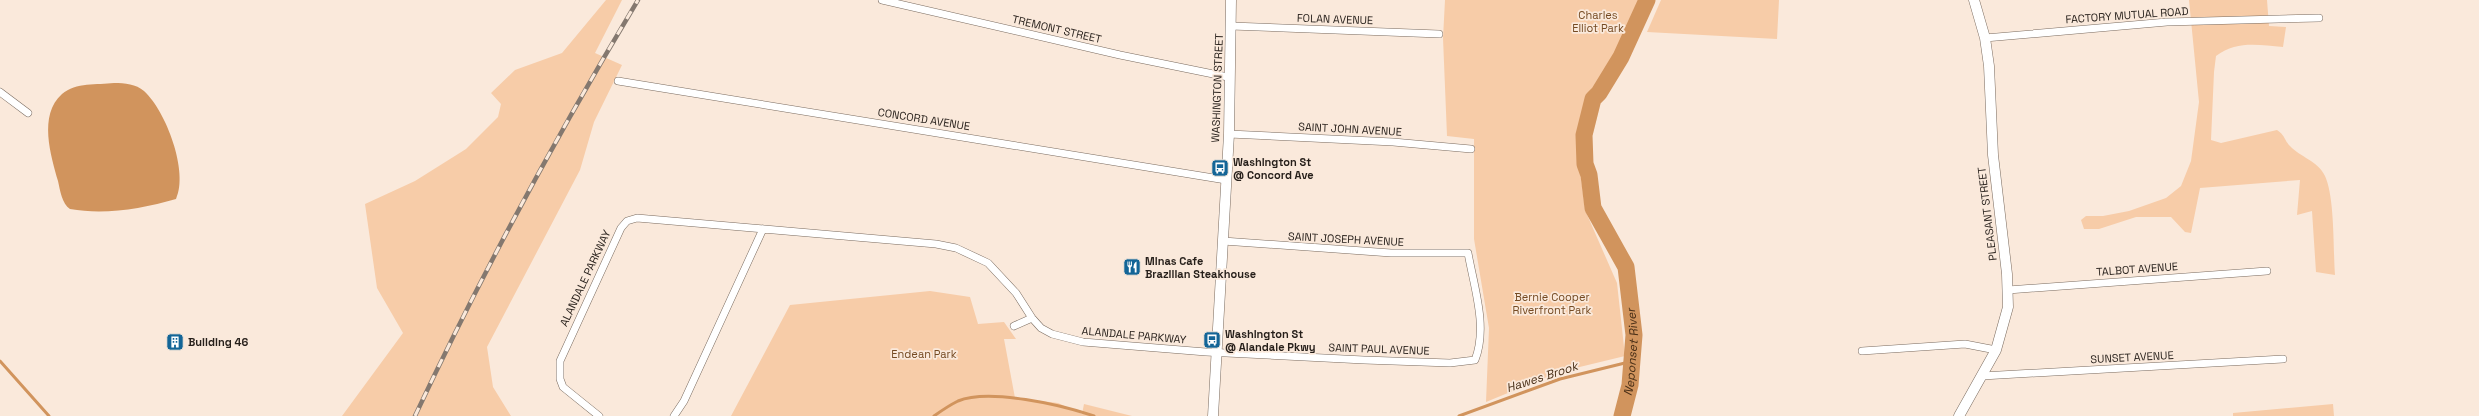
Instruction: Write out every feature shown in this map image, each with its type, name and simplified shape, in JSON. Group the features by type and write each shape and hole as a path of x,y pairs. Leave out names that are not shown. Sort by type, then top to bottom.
{"street":[{"name":"TREMONT STREET","path":"882,0 1120,55 1228,77"},
{"name":"WASHINGTON STREET","path":"1213,416 1228,134 1228,77 1231,0"},
{"name":"PLEASANT STREET","path":"1959,416 1996,350 2005,320 2008,290 1997,201 1985,38 1974,0"},
{"name":"FACTORY MUTUAL ROAD","path":"1985,38 2167,22 2319,18"},
{"name":"FOLAN AVENUE","path":"1231,26 1438,34"},
{"name":"CONCORD AVENUE","path":"618,81 1226,180"},
{"path":"0,92 28,114"},
{"name":"SAINT JOHN AVENUE","path":"1228,134 1393,142 1471,149"},
{"name":"ALANDALE PARKWAY","path":"599,416 563,387 560,379 560,361 624,225 637,218 936,244 956,248 988,264 1000,274 1016,293 1032,318 1041,328 1052,334 1083,342 1217,353"},
{"path":"674,416 684,400 763,229"},
{"name":"SAINT JOSEPH AVENUE","path":"1223,241 1383,252 1468,253 1481,333 1480,346 1475,360 1467,362"},
{"name":"TALBOT AVENUE","path":"2008,290 2268,271"},
{"path":"1014,326 1032,318"},
{"path":"1862,351 1965,344 1996,350"},
{"name":"SAINT PAUL AVENUE","path":"1217,353 1388,361 1467,362"},
{"name":"SUNSET AVENUE","path":"1982,376 2283,359"}],"green space":[{"path":"606,0 622,0 595,53 622,65 594,122 580,170 487,347 493,387 511,416 342,416 403,333 377,288 365,204 415,181 466,149 498,117 501,104 491,93 515,70 562,53"},
{"name":"Bernie Cooper Riverfront Park","path":"1445,0 1640,0 1622,43 1585,100 1576,139 1585,210 1617,283 1625,356 1559,372 1486,402 1489,328 1474,239 1474,139 1447,136 1443,38"},
{"path":"1661,0 1779,0 1777,39 1647,32"},
{"path":"2189,0 2267,0 2269,26 2286,27 2283,47 2257,45 2240,46 2224,51 2216,56 2211,140 2221,143 2277,130 2282,134 2294,150 2322,171 2328,186 2332,210 2335,275 2316,272 2312,211 2297,215 2300,180 2200,188 2191,233 2185,232 2171,217 2136,217 2099,229 2084,229 2081,220 2086,216 2103,216 2129,211 2166,198 2181,186 2191,161 2199,102"},
{"name":"Endean Park","path":"930,291 970,297 978,324 1004,322 1016,339 1004,339 1015,398 1058,403 1082,414 1084,404 1132,416 731,416 790,305"},
{"path":"2333,404 2334,416 2233,416 2233,413"}],"shaded area":[{"path":"114,83 130,84 141,89 152,100 160,113 173,142 180,174 176,199 150,206 123,210 83,211 70,209 65,204 62,196 52,160 48,136 50,113 62,94 68,90 80,86"}],"waterway":[{"name":"Neponset River","path":"1622,416 1630,385 1634,335 1626,267 1593,208 1589,175 1585,164 1584,135 1593,99 1599,93 1621,57 1647,0"},
{"name":"Hawes Brook","path":"0,361 49,416"},
{"name":"Hawes Brook","path":"1459,416 1560,379 1633,361"},
{"name":"Hawes Brook","path":"934,416 958,401 971,397 988,396 1006,397 1045,403 1094,416"}],"railway":[{"path":"415,416 440,363 521,205 578,102 638,0"}],"place":[{"name":"Washington St @ Concord Ave","path":"1220,168"},
{"name":"Minas Cafe Brazilian Steakhouse","path":"1132,267"},
{"name":"Washington St @ Alandale Pkwy","path":"1212,340"},
{"name":"Building 46","path":"175,342"}],"park label":[{"name":"Charles Elliot Park","path":"1598,21"}]}
